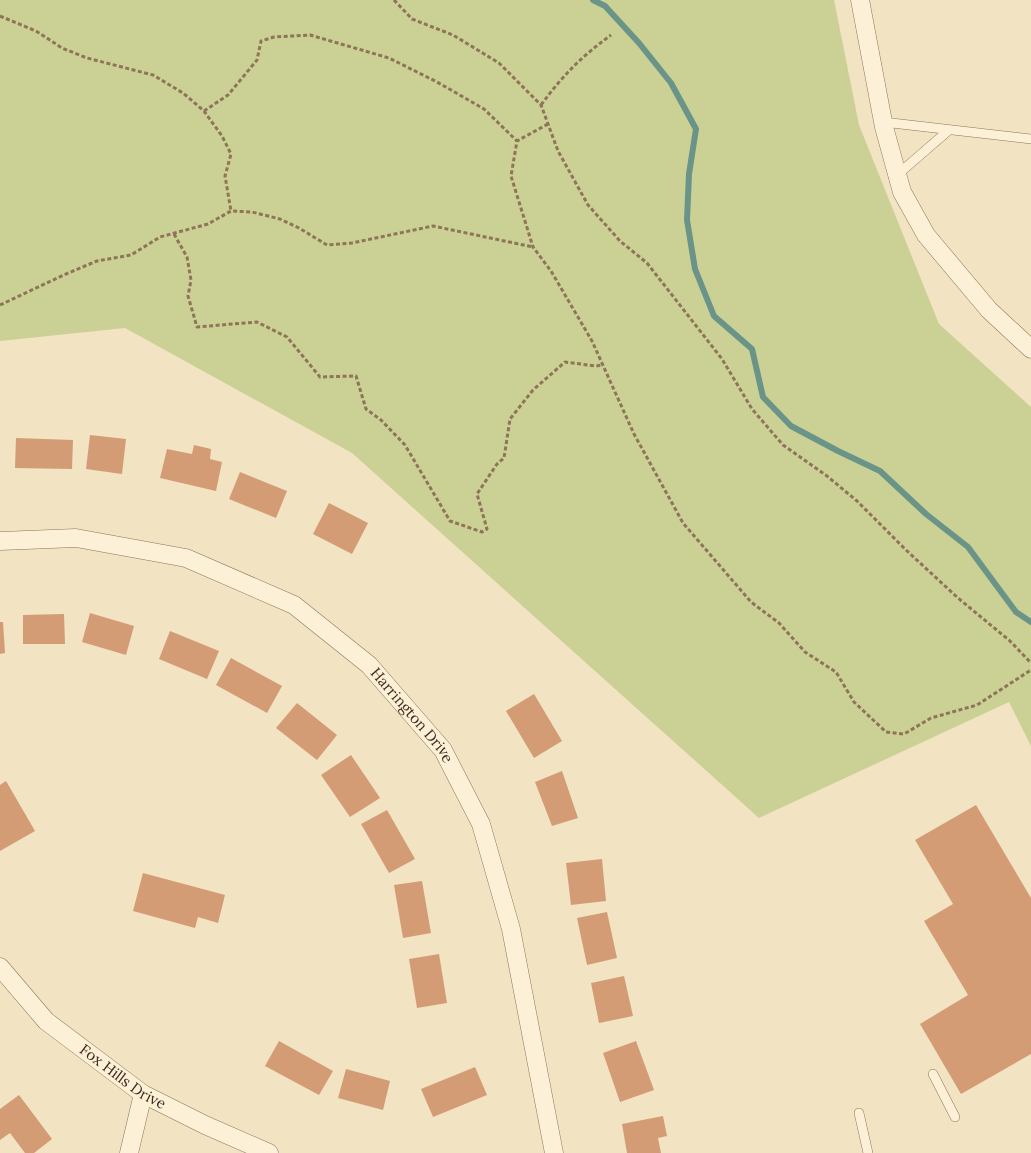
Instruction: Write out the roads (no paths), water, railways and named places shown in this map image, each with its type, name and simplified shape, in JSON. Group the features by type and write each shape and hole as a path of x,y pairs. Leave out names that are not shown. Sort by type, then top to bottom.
{"street":[{"path":"860,0 883,122 902,192 926,235 989,310 1031,349"},
{"name":"Harrington Drive","path":"0,541 76,538 186,558 294,605 369,665 443,750 481,824 511,929 554,1153"},
{"name":"Fox Hills Drive","path":"0,967 46,1021 143,1094 205,1125 269,1153"},
{"path":"129,1153 143,1094"}],"lane":[{"path":"883,122 1031,140"},
{"path":"897,175 949,130"},
{"path":"933,1074 955,1117"},
{"path":"859,1113 868,1153"}],"waterway":[{"path":"593,0 605,6 639,43 671,83 696,129 689,174 687,220 695,269 714,316 752,349 763,397 791,426 880,471 926,514 968,547 1016,612 1031,622"}]}
